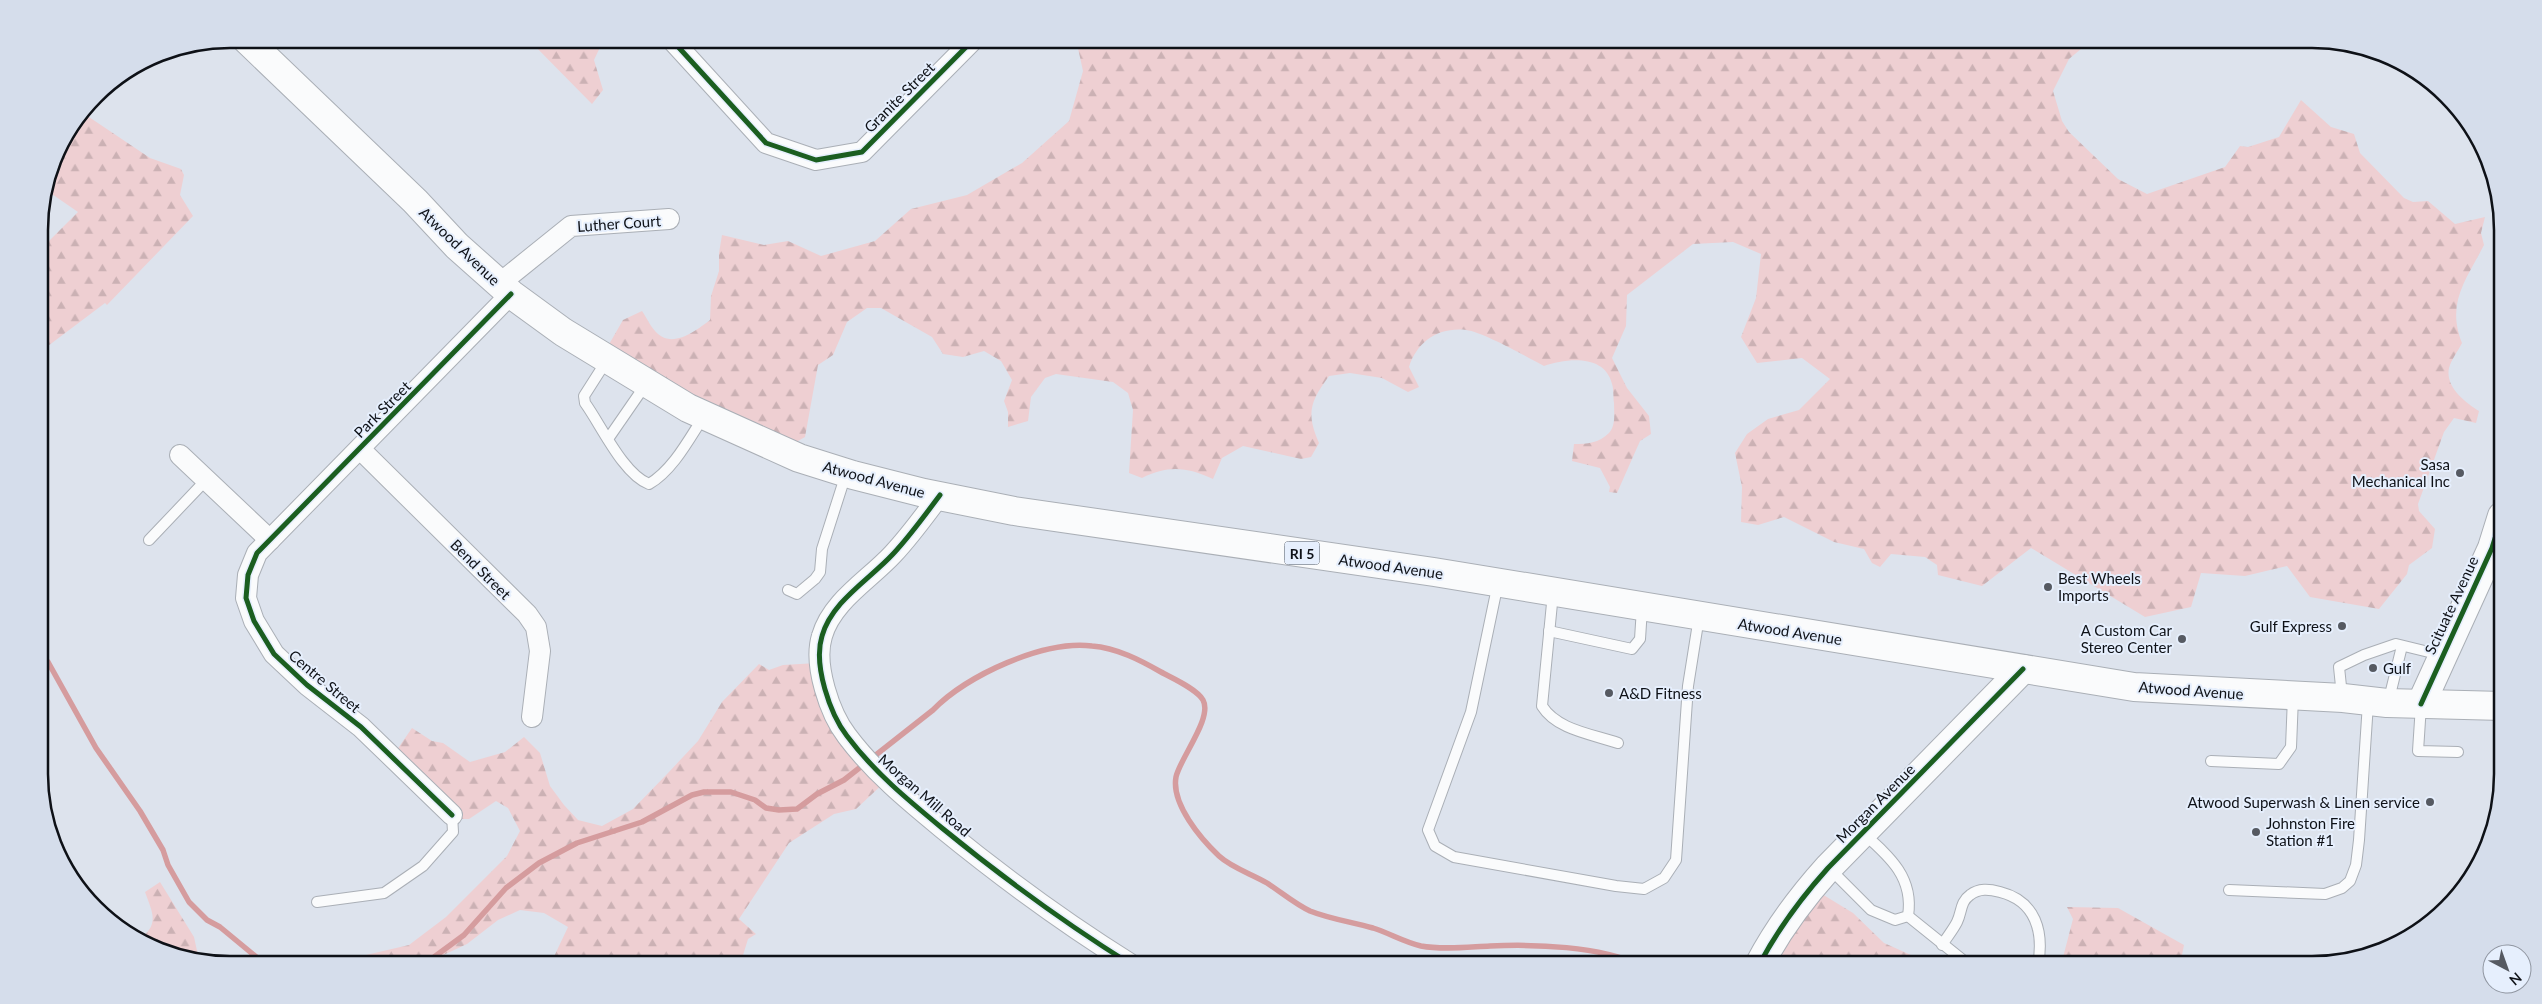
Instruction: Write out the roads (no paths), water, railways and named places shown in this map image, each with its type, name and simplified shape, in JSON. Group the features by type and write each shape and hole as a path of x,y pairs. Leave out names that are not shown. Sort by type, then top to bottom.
{"main road":[{"name":"Atwood Avenue","path":"255,48 415,201 457,246 505,289 563,332 647,383 705,415 799,458 846,473 1014,512 1498,583 2134,687 2421,704 2494,711"},
{"name":"Scituate Avenue","path":"2421,704 2441,655 2470,597 2494,536"},
{"name":"Morgan Avenue","path":"1764,956 1776,932 1801,897 2023,669"}],"street":[{"name":"Granite Street","path":"679,48 766,143 816,160 862,152 965,48"},
{"name":"Luther Court","path":"505,289 571,226 669,219"},
{"name":"Park Street","path":"270,540 360,450 505,289"},
{"name":"Bend Street","path":"360,450 527,614 536,627 540,651 532,717"},
{"path":"180,455 270,540"},
{"name":"Morgan Mill Road","path":"940,496 893,554 840,604 826,626 821,638 820,659 830,705 846,735 877,771 902,795 979,858 1117,956"},
{"name":"Centre Street","path":"270,540 254,560 248,575 246,598 254,621 274,654 307,685 361,727 452,815"}],"lane":[{"path":"607,359 584,396 585,403 630,470 642,482 649,484 669,465 705,415"},
{"path":"608,439 647,383"},
{"path":"788,590 797,594 820,572 822,549 846,473"},
{"path":"149,540 206,480"},
{"path":"1498,583 1471,712 1428,830 1435,846 1454,857 1616,886 1644,889 1664,878 1676,860 1688,686 1699,616"},
{"path":"1553,592 1542,706 1548,716 1558,723 1618,743"},
{"path":"1549,631 1632,649 1640,639 1642,607"},
{"path":"2366,701 2339,668 2364,655 2396,644 2441,655"},
{"path":"2229,890 2325,894 2342,888 2350,881 2356,865 2359,840 2366,701 2402,646"},
{"path":"2211,761 2279,764 2290,747 2292,697"},
{"path":"2421,704 2418,751 2458,752"},
{"path":"317,902 384,893 424,866 453,832 452,815"},
{"path":"1864,834 1894,861 1911,900 1908,916"},
{"path":"1828,868 1871,910 1895,920 1908,916"},
{"path":"1942,945 1958,920 1963,901 1972,893 1987,889 2011,895 2024,904 2036,920 2042,944 2040,956"},
{"path":"1908,916 1957,956"}],"waterway":[{"path":"435,956 464,935 506,888 539,863 577,843 642,822 692,795 704,792 731,792 755,800 766,808 779,810 797,809 817,794 844,780 965,684 1030,654 1073,646 1101,647 1128,655 1184,684 1200,696 1205,708 1204,717 1176,777 1178,798 1183,809 1196,831 1219,856 1267,883 1304,908 1325,916 1373,928 1421,946 1447,948 1508,945 1546,946 1586,950 1613,956"},
{"path":"48,662 96,748 140,811 163,850 168,865 189,902 207,920 220,927 255,956"}],"place":[{"name":"Sasa Mechanical Inc","path":"2460,473"},
{"name":"Best Wheels Imports","path":"2048,587"},
{"name":"Gulf Express","path":"2342,626"},
{"name":"A Custom Car Stereo Center","path":"2182,639"},
{"name":"Gulf","path":"2373,668"},
{"name":"A&D Fitness","path":"1609,693"},
{"name":"Atwood Superwash & Linen service","path":"2430,802"},
{"name":"Johnston Fire Station #1","path":"2256,832"}]}
